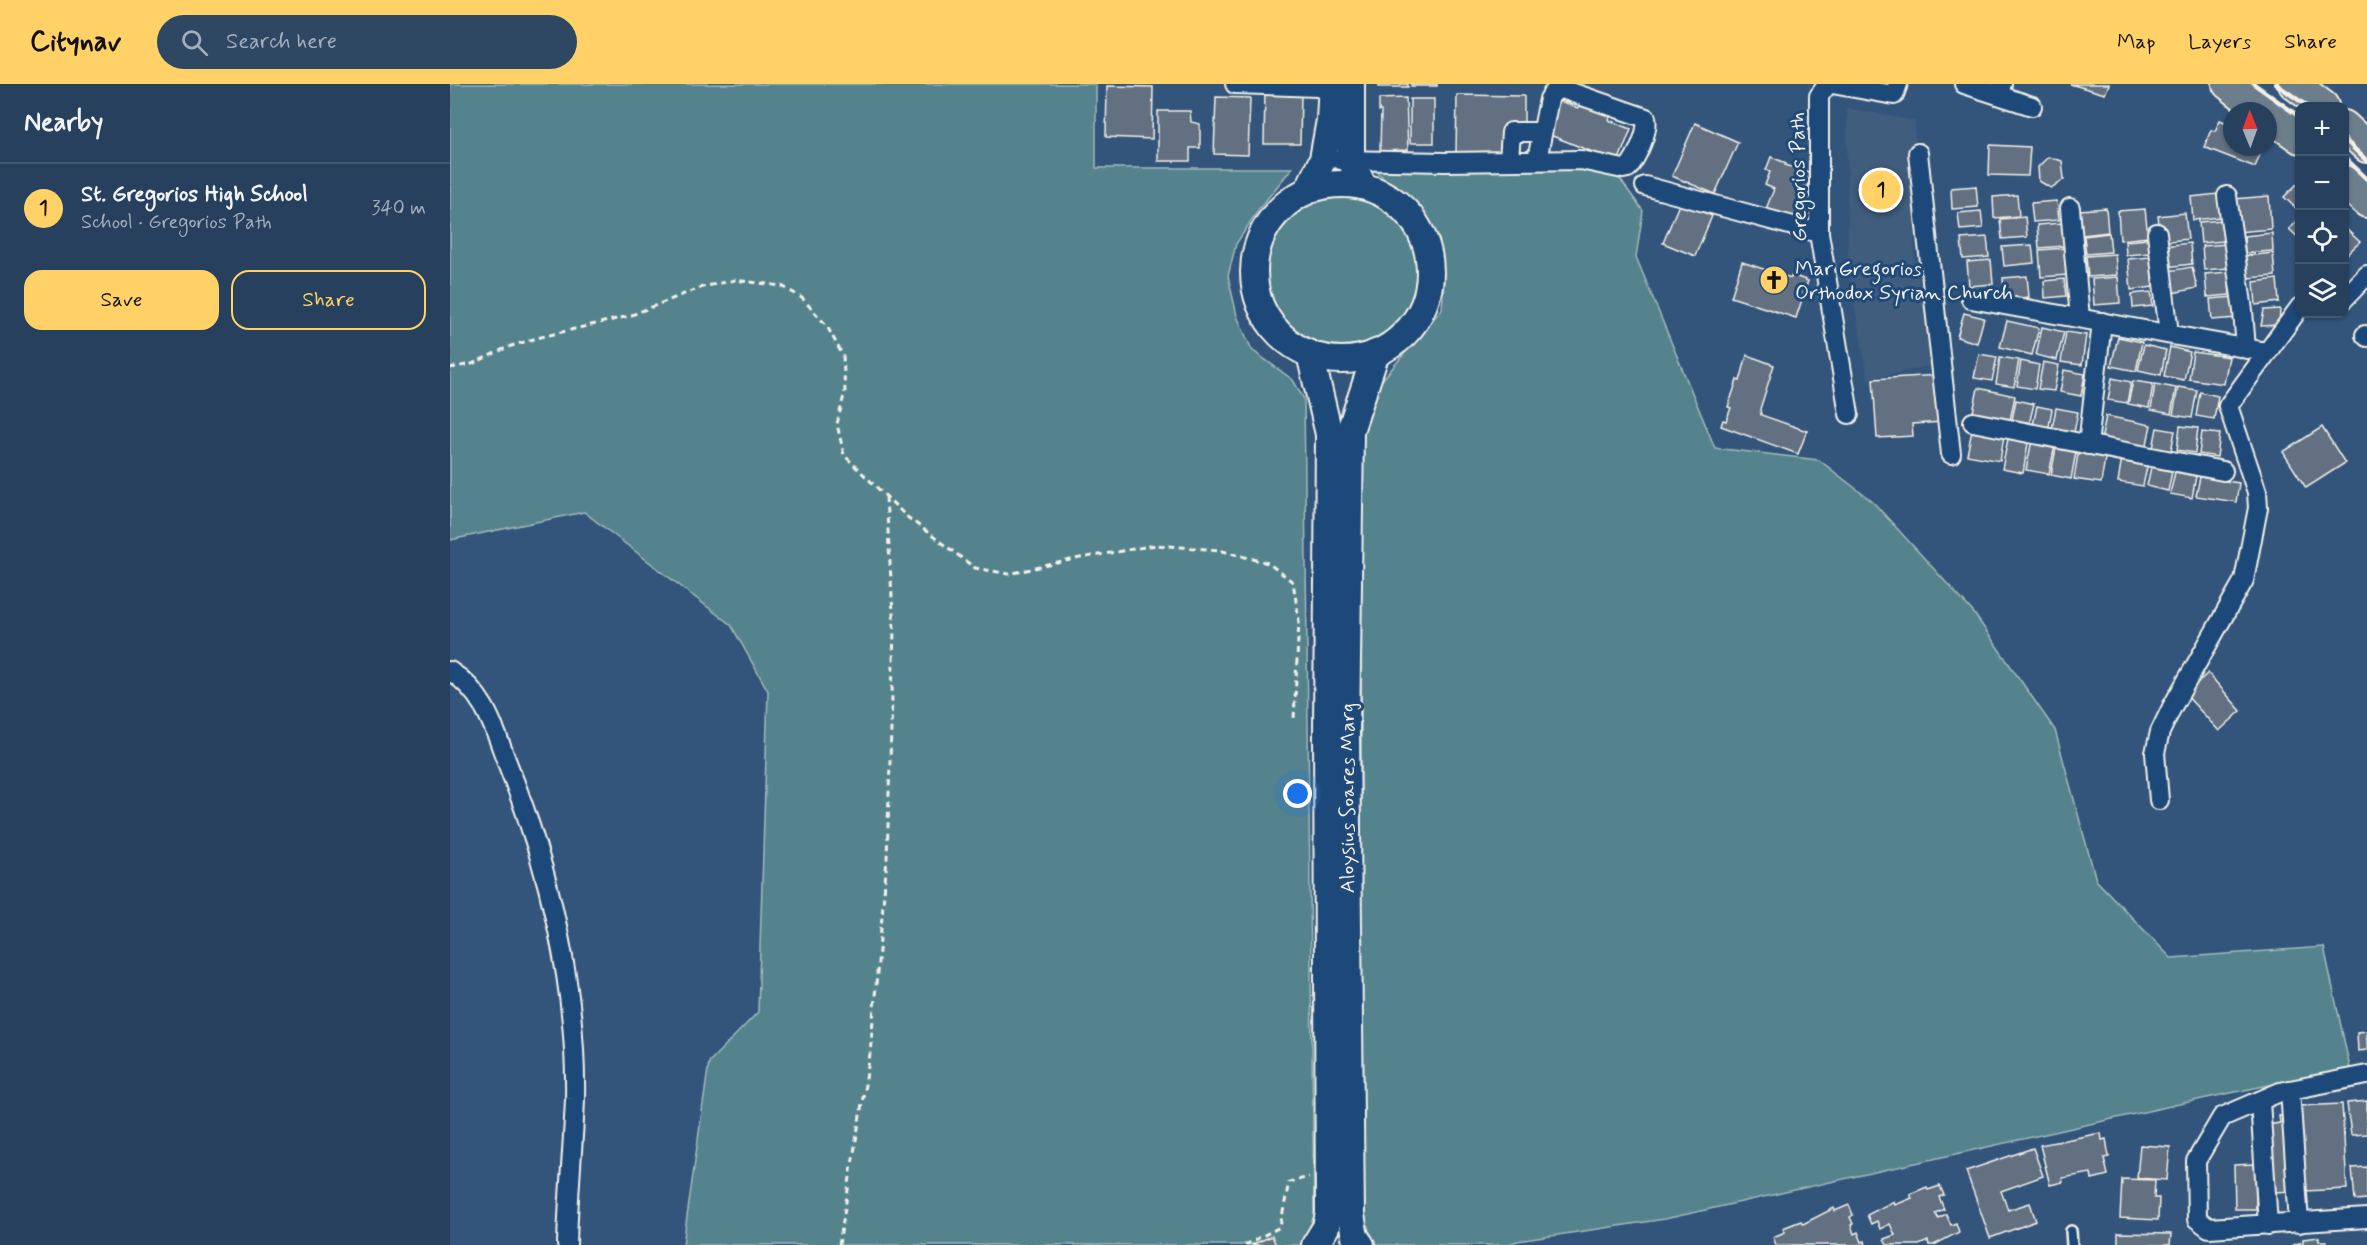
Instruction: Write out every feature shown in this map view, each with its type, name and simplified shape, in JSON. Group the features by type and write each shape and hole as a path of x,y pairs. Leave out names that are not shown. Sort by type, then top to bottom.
{"highway":[{"path":"2228,84 2251,102"},
{"path":"2294,84 2318,102"},
{"path":"2277,121 2295,134"},
{"path":"2349,131 2367,147"},
{"path":"2349,186 2367,202"}],"main road":[{"path":"1308,190 1323,159 1330,120 1342,86"},
{"path":"1342,86 1351,160 1363,186"},
{"path":"1335,184 1363,186 1388,197 1409,215 1424,238 1430,265 1428,292 1417,318 1399,339 1376,353 1354,359 1332,359 1310,354 1284,339 1265,316 1254,288 1254,258 1264,229 1283,206 1308,190 1335,184"},
{"name":"Aloysius Soares Marg","path":"1337,733 1350,431 1376,353"},
{"name":"Aloysius Soares Marg","path":"1310,354 1329,434 1337,733 1340,1174 1355,1237 1360,1245"},
{"name":"Aloysius Soares Marg","path":"1315,1245 1326,1227 1340,1174"}],"street":[{"path":"1235,84 1342,86"},
{"name":"Gregorios Path","path":"1849,414 1820,233 1819,96 1830,84 1894,95 1898,84"},
{"path":"1964,84 2000,89 2032,106"},
{"path":"1323,159 1445,162 1581,160 1623,169 1629,168 1633,163 1647,123 1646,118 1562,89 1552,93 1549,99 1537,160"},
{"path":"1509,161 1511,132 1542,132"},
{"path":"1918,153 1952,454"},
{"path":"1645,186 1820,233"},
{"path":"2227,196 2246,349"},
{"path":"2070,208 2080,318"},
{"path":"2157,233 2169,334"},
{"path":"2349,294 2367,275"},
{"path":"1971,298 2267,352"},
{"path":"2159,800 2155,753 2160,732 2244,580 2258,508 2257,492 2228,406 2295,314"},
{"path":"2088,445 2102,322"},
{"path":"1973,422 2223,471"},
{"path":"450,670 465,680 485,706 522,801 550,894 570,1004 575,1098 567,1245"},
{"path":"2261,1110 2290,1090 2367,1075"},
{"path":"2290,1090 2299,1223"},
{"path":"2261,1110 2268,1225"},
{"path":"2292,1113 2261,1110 2222,1117 2196,1161 2197,1219 2209,1228 2367,1218"},
{"path":"2266,1196 2297,1193"}],"lane":[{"path":"2071,1231 2072,1245"}],"path":[{"path":"450,368 472,364 527,341 629,316 702,287 735,280 782,286 802,298 827,326 843,356 845,390 837,424 844,455 906,516 975,568 1009,574 1075,559 1156,545 1219,550 1268,563 1293,582 1299,620 1294,719"},
{"path":"840,1245 870,1054 887,859 894,630 886,496"},
{"path":"1245,1245 1280,1227 1288,1182 1310,1176 1340,1174"}],"shaded area":[{"path":"1847,108 1915,121 1914,259 1938,364 1868,379 1848,269"}],"green space":[{"path":"450,84 1096,84 1096,168 1292,168 1259,209 1236,244 1228,276 1237,316 1252,350 1293,380 1304,399 1314,1216 1302,1245 683,1245 709,1062 758,1012 768,691 731,625 584,512 450,540"},
{"path":"1371,168 1569,168 1617,175 1643,211 1636,257 1715,448 1819,460 1873,502 1973,612 2055,730 2096,880 2171,958 2324,947 2350,1068 1665,1219 1517,1241 1507,1245 1377,1245 1367,1227 1360,1198 1362,432 1378,385 1442,309 1444,281 1428,221 1398,188"},
{"path":"1342,198 1370,203 1395,219 1411,244 1416,272 1411,300 1395,325 1370,341 1342,346 1314,341 1289,325 1273,300 1268,272 1273,244 1289,219 1314,203"}],"building":[{"path":"1379,84 1408,84 1408,87 1379,87"},
{"path":"1411,84 1437,84 1437,86 1411,86"},
{"path":"2070,84 2109,84 2105,94"},
{"path":"1107,86 1153,87 1152,139 1106,137"},
{"path":"1265,91 1301,91 1300,144 1264,144"},
{"path":"1457,95 1524,96 1524,128 1507,154 1456,153"},
{"path":"1216,97 1250,98 1248,155 1214,154"},
{"path":"1406,98 1408,150 1380,151 1379,99"},
{"path":"1410,99 1434,99 1434,143 1410,143"},
{"path":"1558,100 1578,108 1581,101 1611,113 1609,120 1631,129 1618,162 1545,133"},
{"path":"1158,111 1190,111 1191,122 1200,124 1200,148 1190,148 1190,161 1158,161"},
{"path":"2220,120 2223,121 2223,154 2204,147 2211,130 2215,131"},
{"path":"1695,123 1738,142 1715,194 1672,176"},
{"path":"1990,145 2030,147 2028,176 1989,175"},
{"path":"2227,156 2259,156 2255,167"},
{"path":"1771,157 1786,163 1785,165 1812,173 1795,220 1766,209 1774,189 1765,185 1770,172 1766,170"},
{"path":"2048,157 2062,161 2064,179 2051,188 2039,181 2038,167"},
{"path":"1976,186 1978,207 1952,209 1951,188"},
{"path":"2295,186 2295,207 2284,197"},
{"path":"2218,194 2221,217 2193,220 2191,197"},
{"path":"2017,195 2019,216 1994,218 1993,197"},
{"path":"2269,196 2271,229 2237,232 2234,199"},
{"path":"2057,201 2059,220 2033,222 2031,203"},
{"path":"1680,202 1712,216 1695,256 1663,243"},
{"path":"2106,208 2108,232 2082,235 2080,210"},
{"path":"2145,209 2148,237 2120,240 2118,211"},
{"path":"1981,211 1983,228 1960,230 1958,213"},
{"path":"2185,213 2188,239 2161,242 2158,216"},
{"path":"2025,217 2027,237 2002,239 2000,219"},
{"path":"2223,220 2225,241 2201,243 2199,222"},
{"path":"2295,222 2295,234 2289,229"},
{"path":"2062,223 2064,246 2039,248 2037,225"},
{"path":"2349,232 2360,242 2349,252"},
{"path":"2109,233 2111,252 2086,254 2084,236"},
{"path":"2272,233 2273,251 2245,253 2244,236"},
{"path":"1987,237 1989,257 1963,259 1961,239"},
{"path":"2149,239 2150,253 2126,255 2125,241"},
{"path":"2190,243 2192,264 2166,267 2163,246"},
{"path":"2227,244 2229,268 2204,270 2202,246"},
{"path":"2032,245 2034,263 2004,266 2002,247"},
{"path":"2066,248 2068,275 2041,277 2039,250"},
{"path":"2273,253 2275,276 2247,278 2245,256"},
{"path":"2115,254 2117,275 2088,277 2086,256"},
{"path":"2150,257 2153,287 2131,290 2128,259"},
{"path":"1991,260 1993,284 1969,286 1967,262"},
{"path":"1742,262 1791,278 1792,275 1808,281 1796,318 1731,297"},
{"path":"2192,267 2197,288 2172,293 2168,271"},
{"path":"2228,272 2230,295 2207,297 2205,274"},
{"path":"2027,276 2029,297 2005,300 2003,278"},
{"path":"2118,277 2120,303 2094,305 2092,279"},
{"path":"2064,279 2066,296 2045,298 2044,281"},
{"path":"2277,279 2279,302 2256,305 2254,282"},
{"path":"2151,292 2153,306 2133,308 2132,294"},
{"path":"2235,297 2237,318 2212,320 2210,299"},
{"path":"2280,309 2279,325 2261,326 2264,310"},
{"path":"1964,313 1984,318 1977,343 1957,337"},
{"path":"2007,321 2039,328 2032,355 2000,347"},
{"path":"2042,327 2064,332 2057,360 2036,355"},
{"path":"2066,332 2086,335 2082,365 2061,362"},
{"path":"2118,337 2142,342 2136,371 2111,366"},
{"path":"2144,345 2166,350 2161,375 2138,370"},
{"path":"2170,347 2190,352 2184,380 2164,376"},
{"path":"2193,352 2229,357 2224,384 2189,379"},
{"path":"1979,354 1997,357 1992,381 1974,378"},
{"path":"1747,355 1774,365 1760,409 1761,415 1807,431 1798,454 1721,426 1723,420 1726,421 1731,408 1728,407 1737,380 1740,381"},
{"path":"2000,357 2019,360 2014,387 1996,384"},
{"path":"2021,361 2039,365 2035,389 2017,386"},
{"path":"2043,362 2059,365 2054,391 2038,389"},
{"path":"2064,370 2085,374 2081,396 2060,392"},
{"path":"1940,375 1943,422 1912,424 1913,436 1877,438 1873,379"},
{"path":"2112,378 2131,382 2127,403 2108,400"},
{"path":"2133,381 2153,384 2149,408 2128,404"},
{"path":"2155,384 2176,388 2171,414 2151,410"},
{"path":"2178,387 2197,390 2192,418 2173,415"},
{"path":"1978,388 2015,396 2009,425 1972,417"},
{"path":"2200,392 2218,396 2214,419 2196,416"},
{"path":"2016,400 2034,404 2028,428 2011,425"},
{"path":"2037,406 2052,409 2048,432 2032,430"},
{"path":"2056,408 2078,412 2073,438 2051,434"},
{"path":"2106,416 2151,425 2146,449 2101,441"},
{"path":"2180,426 2198,428 2195,453 2177,450"},
{"path":"2322,427 2345,463 2306,488 2283,452"},
{"path":"2157,428 2175,431 2171,451 2153,448"},
{"path":"1972,430 2004,436 2000,461 1967,455"},
{"path":"2202,432 2220,434 2217,457 2199,454"},
{"path":"2008,439 2028,443 2023,473 2002,469"},
{"path":"2032,440 2055,445 2049,474 2026,470"},
{"path":"2056,448 2076,452 2071,479 2051,475"},
{"path":"2079,448 2106,452 2101,483 2074,479"},
{"path":"2122,457 2148,462 2143,486 2118,482"},
{"path":"2152,462 2173,467 2168,491 2147,486"},
{"path":"2175,472 2196,476 2192,498 2170,494"},
{"path":"2200,477 2239,483 2236,502 2196,496"},
{"path":"2208,673 2241,711 2219,731 2185,694"},
{"path":"2367,1031 2367,1050 2358,1051 2357,1032"},
{"path":"2367,1101 2367,1134 2351,1135 2347,1103"},
{"path":"2342,1104 2347,1189 2304,1191 2299,1106"},
{"path":"2290,1115 2294,1191 2274,1192 2267,1125 2280,1123 2279,1116"},
{"path":"2101,1133 2102,1140 2106,1139 2109,1157 2104,1158 2108,1175 2092,1179 2091,1173 2062,1178 2063,1182 2050,1185 2040,1145"},
{"path":"2140,1145 2170,1147 2167,1180 2137,1178"},
{"path":"2033,1148 2043,1176 2001,1191 2008,1210 2030,1203 2036,1221 1990,1238 1966,1171"},
{"path":"2255,1164 2256,1209 2235,1209 2234,1165"},
{"path":"2367,1167 2367,1199 2355,1200 2352,1168"},
{"path":"2122,1179 2155,1180 2154,1198 2159,1198 2158,1220 2120,1218"},
{"path":"1940,1186 1944,1195 1939,1197 1944,1209 1935,1213 1938,1218 1946,1214 1951,1225 1956,1223 1959,1232 1934,1245 1929,1245 1928,1241 1919,1245 1887,1245 1884,1239 1895,1235 1890,1224 1880,1229 1877,1221 1871,1224 1867,1215 1894,1201 1895,1205 1912,1198 1910,1194 1927,1187 1928,1190"},
{"path":"1849,1205 1853,1215 1850,1217 1854,1234 1858,1232 1862,1242 1865,1241 1866,1245 1776,1245 1773,1237 1785,1232 1783,1228 1801,1221 1803,1224 1834,1208 1835,1211"},
{"path":"2118,1233 2171,1234 2170,1245 2118,1245"},
{"path":"1272,1236 1276,1245 1251,1245"},
{"path":"2319,1237 2319,1241 2326,1241 2326,1245 2292,1245 2303,1242 2303,1239"}],"railway":[{"path":"2254,84 2295,113"},
{"path":"2276,84 2301,102"},
{"path":"2349,144 2367,161"},
{"path":"2349,162 2367,179"}],"place":[{"name":"St. Gregorios High School","path":"1881,190"},
{"name":"Mar Gregorios Orthodox Syrian Church","path":"1774,280"}]}
